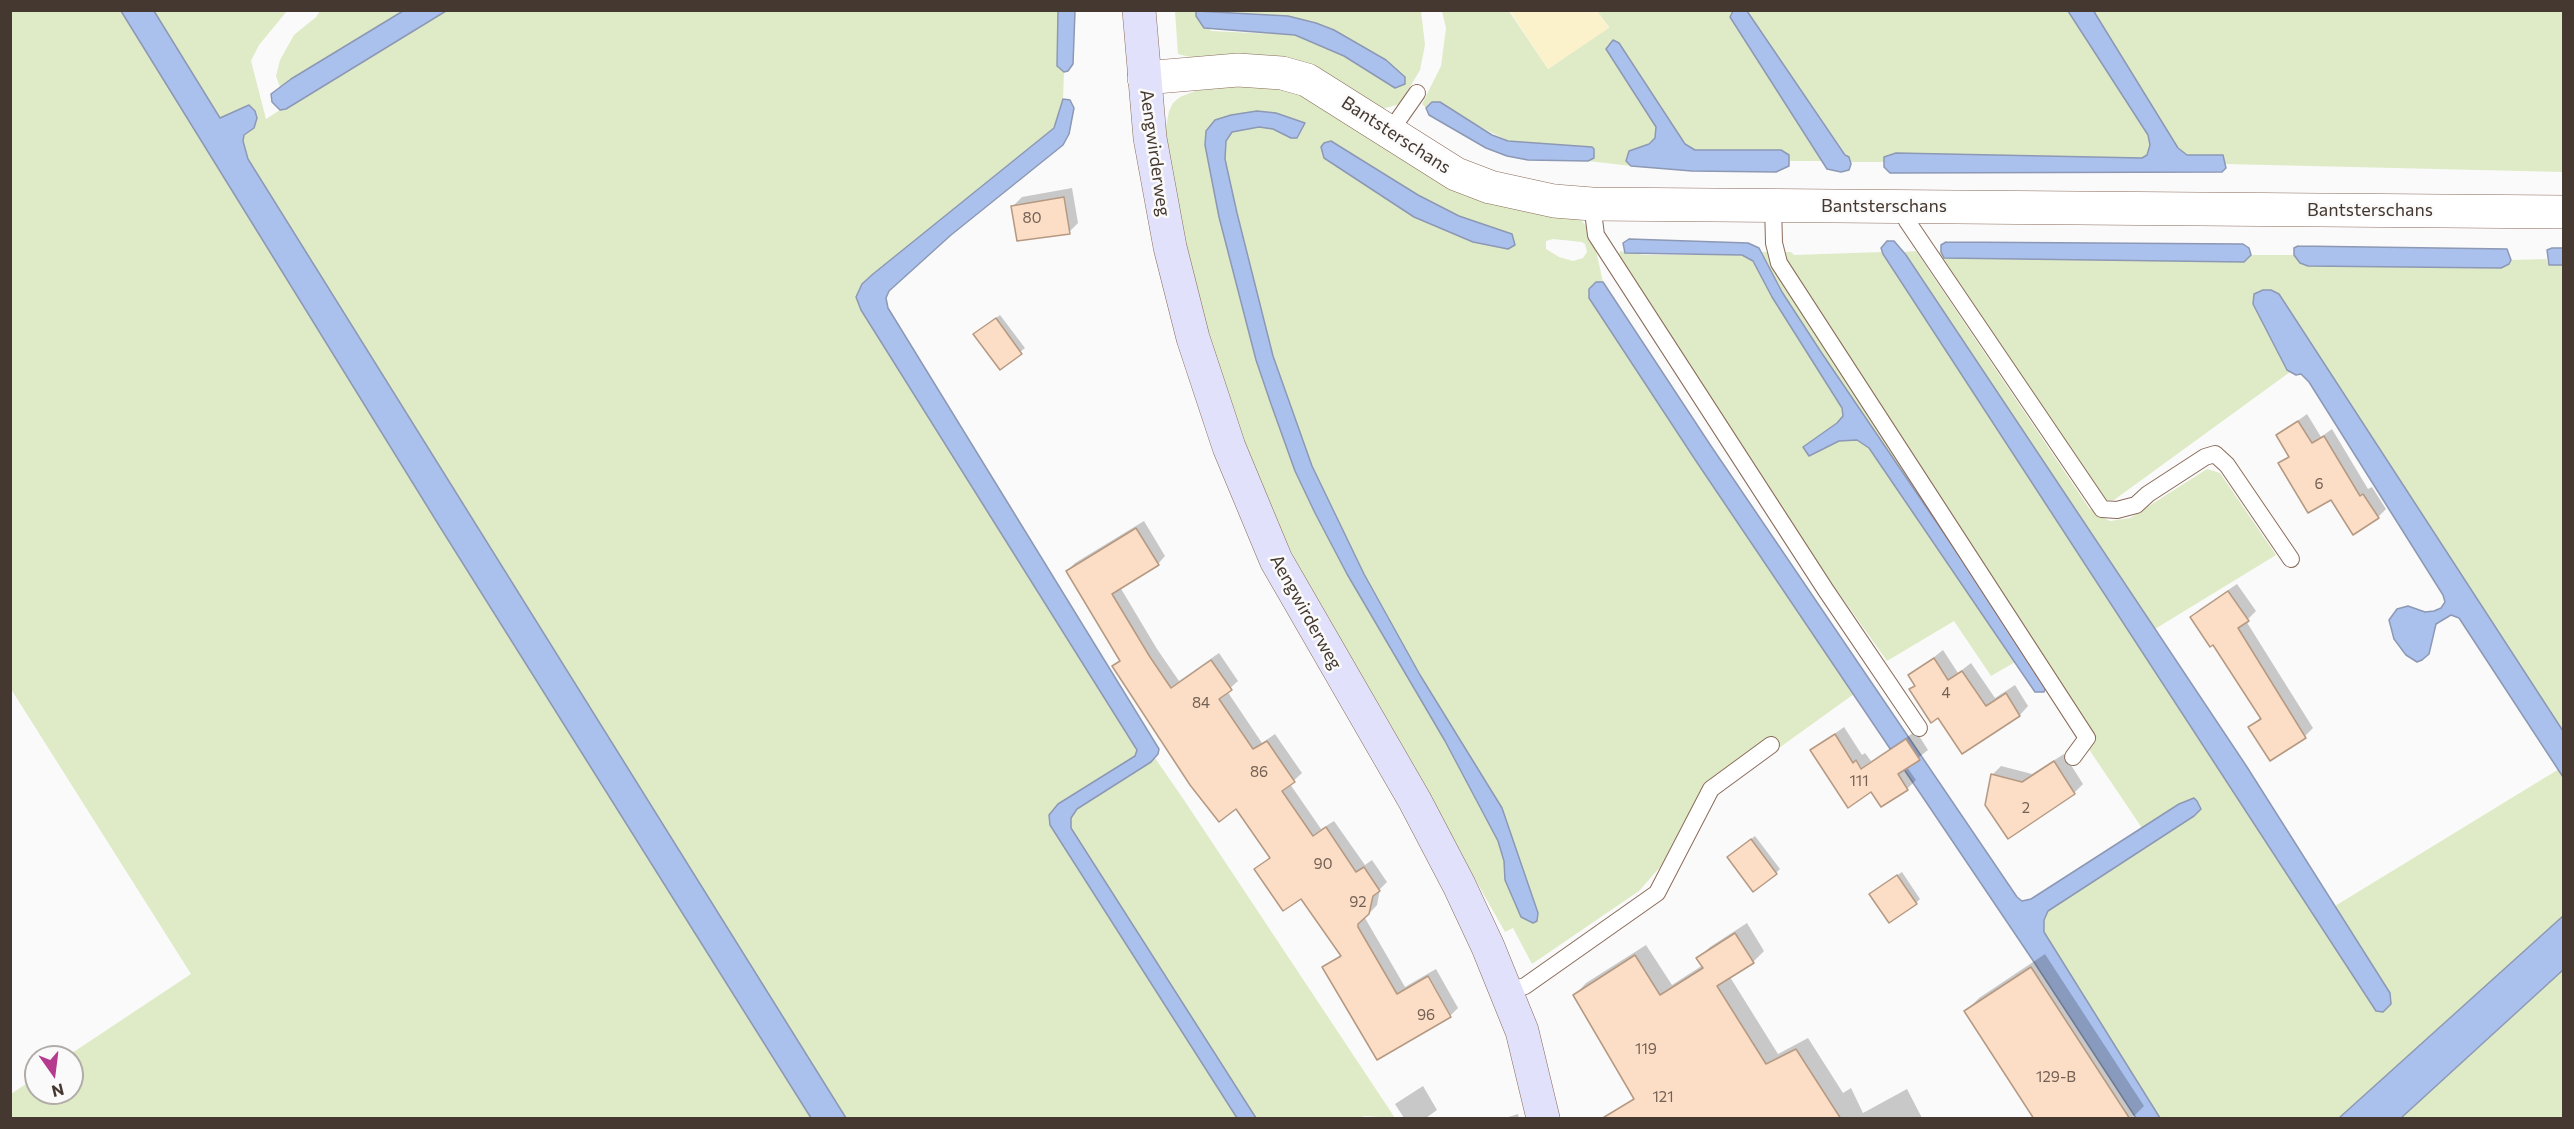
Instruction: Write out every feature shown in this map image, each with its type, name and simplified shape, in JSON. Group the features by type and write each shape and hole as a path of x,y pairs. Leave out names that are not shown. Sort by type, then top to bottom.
{"street":[{"name":"Aengwirderweg","path":"1139,10 1150,138 1170,247 1193,338 1218,417 1244,486 1276,560 1415,801 1459,885 1522,1031 1543,1119"},
{"name":"Aengwirderweg","path":"1144,78 1238,70"},
{"name":"Bantsterschans","path":"1238,70 1282,73 1307,80 1456,174 1490,187 1554,201 1592,204 2564,212"}],"lane":[{"path":"1389,133 1417,93"},
{"path":"1592,204 1596,235 1825,589 1919,728"},
{"path":"1773,205 1774,243 1779,263 2087,738 2073,757"},
{"path":"1910,206 1907,221 2102,509 2117,510 2136,505 2148,494 2205,457 2215,454 2227,465 2291,559"},
{"path":"1506,992 1525,986 1657,892 1711,789 1771,745"}],"green space":[{"path":"11,11 121,11 440,527 811,1118 11,1118 11,1094 24,1085 24,1105 84,1105 84,1045 191,974 11,689"},
{"path":"154,11 287,11 259,45 251,61 266,119 446,11 1058,11 1057,66 1064,72 1063,99 1054,128 873,274 862,284 856,297 861,310 1137,750 1135,756 1050,825 1237,1118 846,1118 248,158 243,141 244,135 235,111 220,118"},
{"path":"320,11 403,11 280,87 276,76 280,60 294,35"},
{"path":"1175,11 1196,11 1196,16 1211,31 1295,35 1344,56 1395,88 1404,77 1386,60 1334,30 1288,16 1213,11 1421,11 1425,45 1420,70 1400,104 1382,109 1212,57 1190,57 1178,54"},
{"path":"1442,11 1509,11 1548,69 1609,27 1597,11 1733,11 1731,17 1823,161 1789,161 1789,155 1781,150 1694,150 1685,144 1619,43 1606,49 1656,127 1655,138 1626,161 1631,166 1588,161 1594,158 1591,147 1508,141 1432,102 1426,108 1422,104 1441,66 1446,28"},
{"path":"1747,11 2068,11 2148,135 2150,145 2147,155 2142,158 1896,153 1884,157 1884,162 1851,162"},
{"path":"2093,11 2563,11 2563,172 2225,164 2223,155 2187,155 2178,148"},
{"path":"1229,86 1282,86 1576,214 1586,226 1595,246 1603,282 1596,282 1696,461 1854,694 1690,812 1661,866 1639,891 1532,964 1513,928 1505,932 1281,533 1228,400 1189,265 1165,132 1173,103 1180,97 1195,91","holes":["1215,120 1305,123 1297,138 1291,138 1273,129 1259,127 1232,132 1226,141 1225,159 1273,356 1312,466 1331,507 1364,574 1420,675 1502,808 1525,878 1505,880 1504,861 1498,841 1445,741 1347,574 1295,471 1256,360 1219,217","1331,141 1418,195 1459,216 1509,233 1441,228 1414,217 1324,158","1553,239 1582,242 1587,252 1583,258 1573,261 1559,257 1546,249 1546,241"]},
{"path":"1620,251 1645,255 1742,255 1753,261 1772,297 1842,408 1843,416 1837,423 1803,447 1809,456 1839,441 1857,440 1869,448 2015,662 1991,676 1954,621 1887,661 1772,499 1617,262"},
{"path":"1916,251 2089,508 2110,521 2130,518 2207,469 2220,473 2276,555 2155,629 1904,252"},
{"path":"1761,252 1791,252 1794,255 1882,252 2376,1011 2390,993 2335,906 2559,769 2564,777 2563,916 2339,1118 2160,1118 2044,932 2044,920 2047,911 2194,816 2201,808 2179,804 2142,828 1821,352 1782,292"},
{"path":"1932,252 1941,252 1944,258 2244,262 2251,255 2294,255 2300,263 2308,266 2501,268 2509,264 2511,260 2546,259 2549,265 2563,265 2563,731 2279,294 2281,359 2290,372 2114,500 2105,500"},
{"path":"1155,758 1395,1118 1365,1116 1357,1118 1256,1118 1071,828 1071,818 1077,809"},
{"path":"2563,970 2563,1118 2401,1118 2509,1019"}],"sand":[{"path":"1510,11 1597,11 1609,28 1548,69"}],"water":[{"path":"2093,10 2178,148 2187,155 2223,155 2226,168 2222,172 1890,173 1884,167 1884,157 1896,153 2142,158 2147,155 2150,145 2148,135 2068,11"},
{"path":"121,11 154,11 220,118 249,105 255,111 257,118 254,128 244,135 243,141 248,159 846,1118 811,1118 440,527"},
{"path":"403,11 446,11 286,109 280,110 272,102 271,94 291,79"},
{"path":"1058,11 1075,11 1073,64 1068,71 1064,72 1057,66"},
{"path":"1196,11 1288,16 1316,23 1334,30 1386,60 1405,77 1405,84 1395,88 1344,56 1295,35 1204,28 1196,16"},
{"path":"1733,11 1747,11 1845,155 1849,157 1851,164 1849,170 1841,172 1827,169 1730,17"},
{"path":"1613,40 1619,43 1685,144 1695,150 1781,150 1789,155 1789,166 1776,172 1692,171 1631,166 1626,161 1629,151 1649,144 1655,138 1656,127 1606,49"},
{"path":"1063,99 1070,100 1074,108 1069,134 1063,145 951,235 889,291 886,298 888,308 1159,749 1151,762 1077,809 1071,818 1071,828 1256,1118 1237,1118 1050,825 1049,815 1058,804 1135,756 1137,750 861,310 856,297 862,284 873,274 1054,128"},
{"path":"1432,102 1440,102 1492,135 1508,141 1592,147 1594,158 1588,161 1528,160 1507,156 1486,148 1429,115 1426,108"},
{"path":"1257,111 1276,113 1305,123 1297,138 1291,138 1273,129 1259,127 1232,132 1226,141 1225,159 1273,356 1312,466 1364,574 1420,675 1502,808 1538,913 1537,921 1533,923 1521,917 1505,880 1504,861 1498,841 1445,741 1347,574 1315,513 1295,471 1256,360 1219,217 1205,145 1206,131 1215,120"},
{"path":"1331,141 1418,195 1459,216 1512,234 1515,245 1508,249 1473,242 1414,217 1324,158 1321,147 1324,143"},
{"path":"1629,239 1748,243 1759,248 1782,292 1821,352 2047,685 2044,692 2035,692 1869,448 1857,440 1839,441 1809,456 1803,447 1837,423 1843,416 1842,408 1772,297 1753,261 1742,255 1625,253 1623,243"},
{"path":"1887,241 1894,241 1906,255 2247,767 2390,993 2391,1004 2383,1012 2376,1011 1883,254 1881,248"},
{"path":"1946,242 2243,244 2249,248 2251,255 2244,262 1944,258 1941,245"},
{"path":"2298,246 2507,249 2511,260 2509,264 2501,268 2308,266 2300,263 2294,255 2294,248"},
{"path":"2563,248 2563,265 2549,265 2547,250"},
{"path":"1596,282 1603,282 1711,446 2017,897 2022,901 2031,899 2179,804 2194,798 2197,801 2201,809 2194,816 2048,911 2044,920 2044,932 2160,1118 2136,1118 1589,298 1589,289"},
{"path":"2263,290 2271,290 2279,294 2563,731 2563,777 2459,618 2451,615 2436,624 2429,654 2417,662 2406,655 2394,639 2389,620 2397,609 2408,606 2425,612 2434,611 2441,608 2445,602 2443,595 2309,382 2301,374 2296,375 2287,370 2253,304 2254,294"},
{"path":"2563,916 2563,970 2401,1118 2339,1118"}],"building":[{"path":"1064,197 1070,234 1017,241 1011,206"},
{"path":"996,318 1022,354 1000,370 973,334"},
{"path":"2298,421 2312,443 2324,436 2360,496 2363,494 2379,518 2353,535 2331,500 2308,513 2278,463 2289,457 2276,435"},
{"path":"1136,528 1159,565 1112,594 1150,657 1171,688 1211,660 1232,690 1219,699 1253,749 1267,741 1295,782 1282,791 1313,836 1326,827 1356,872 1364,867 1380,891 1373,896 1369,914 1358,924 1358,927 1397,994 1428,976 1451,1017 1377,1060 1322,967 1341,956 1301,899 1283,911 1254,869 1270,858 1236,809 1219,822 1190,785 1112,666 1120,661 1066,571"},
{"path":"2228,591 2249,621 2238,628 2306,738 2270,761 2248,727 2261,719 2213,645 2210,647 2190,617"},
{"path":"1934,658 1948,680 1962,671 1986,706 2006,693 2020,716 1962,754 1938,718 1931,723 1909,689 1915,686 1908,675"},
{"path":"1835,734 1853,763 1856,760 1861,769 1906,739 1920,760 1898,774 1908,790 1881,807 1871,792 1848,808 1810,750"},
{"path":"2054,761 2075,794 2008,839 1985,805 1991,774 2022,782"},
{"path":"1751,839 1777,874 1753,892 1727,857"},
{"path":"1897,875 1917,904 1889,923 1869,894"},
{"path":"1735,933 1754,963 1717,986 1766,1064 1796,1049 1841,1119 1601,1119 1634,1099 1573,995 1635,955 1660,995 1703,968 1696,958"},
{"path":"2031,967 2130,1119 2034,1119 1964,1011"}]}
